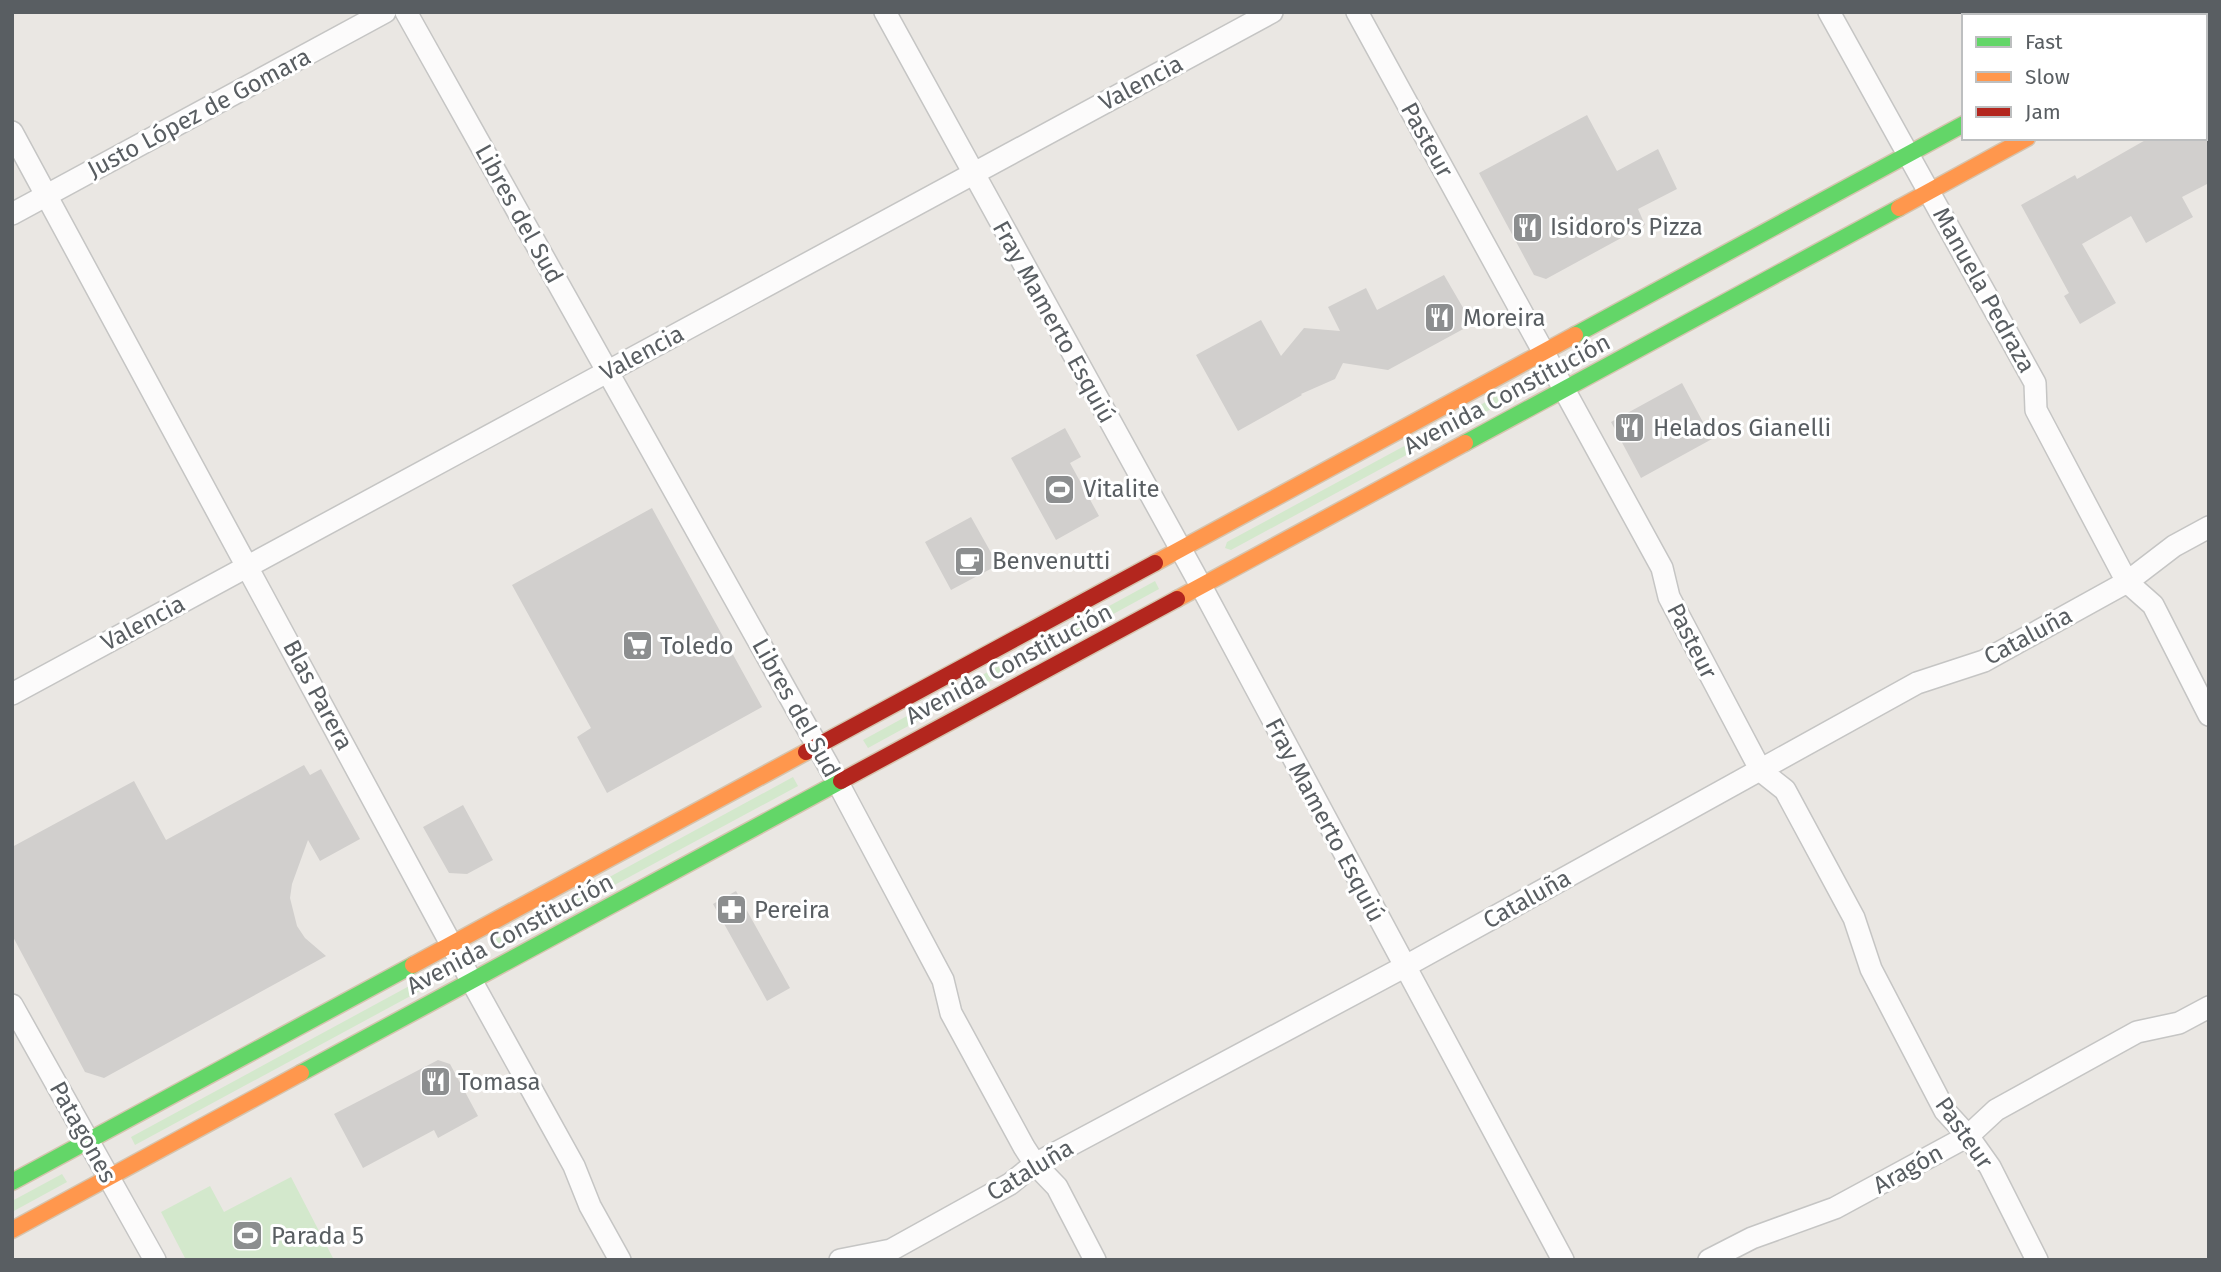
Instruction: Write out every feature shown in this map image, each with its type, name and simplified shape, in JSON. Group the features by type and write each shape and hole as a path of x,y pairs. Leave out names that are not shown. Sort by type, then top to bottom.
{"main road":[{"name":"Avenida Constitución","path":"12,1182 1962,125"},
{"name":"Avenida Constitución","path":"12,1230 2023,140"}],"street":[{"name":"Justo López de Gomara","path":"12,214 385,12"},
{"name":"Libres del Sud","path":"406,12 838,783 943,980 951,1013 1035,1164 1057,1187 1096,1260"},
{"name":"Fray Mamerto Esquiú","path":"885,12 1201,586 1563,1260"},
{"name":"Valencia","path":"12,694 1272,12"},
{"name":"Pasteur","path":"1357,12 1662,568 1669,597 1761,771 1785,790 1854,918 1871,969 1945,1111 1968,1136 1990,1167 2037,1260"},
{"name":"Manuela Pedraza","path":"1829,12 2035,383 2036,410 2127,582 2153,605 2209,715"},
{"name":"Blas Parera","path":"12,132 471,981 574,1166 590,1206 621,1260"},
{"name":"Cataluña","path":"840,1260 891,1250 1010,1184 1035,1164 1404,967 1917,683 1984,661 2127,582 2174,546 2209,527"},
{"name":"Patagones","path":"12,1005 155,1260"},
{"name":"Aragón","path":"1709,1260 1752,1238 1835,1208 1968,1136 1996,1110 2137,1032 2179,1023 2209,1007"}],"green space":[{"path":"1517,385 1523,387 1521,393 1231,550 1225,548 1227,542"},
{"path":"1155,581 1159,589 868,748 863,740"},
{"path":"793,777 798,786 496,949 492,941"},
{"path":"424,978 429,986 135,1145 131,1137"},
{"path":"62,1174 67,1182 12,1212 12,1201"},
{"name":"Parada 5","path":"291,1177 334,1260 186,1260 161,1212 210,1186 224,1212"}],"building":[{"path":"1587,115 1617,171 1658,149 1677,189 1638,209 1645,225 1546,279 1534,275 1479,173"},
{"path":"2209,138 2209,183 2182,197 2193,217 2146,243 2131,216 2082,244 2116,303 2080,324 2064,296 2069,293 2021,205 2075,175 2077,179 2145,140"},
{"path":"1444,275 1469,318 1467,327 1388,370 1343,363 1335,379 1301,394 1238,431 1196,355 1261,320 1281,356 1304,328 1340,331 1328,307 1366,288 1377,310"},
{"path":"1682,383 1712,439 1641,478 1611,422"},
{"path":"1065,428 1081,457 1070,463 1099,516 1056,540 1011,458"},
{"name":"Toledo","path":"652,508 762,707 607,793 577,737 591,728 512,585"},
{"path":"971,517 998,565 951,590 925,542"},
{"path":"304,765 310,775 321,769 360,839 320,861 308,840 292,884 290,898 297,926 305,938 326,956 104,1078 85,1072 12,935 12,847 134,781 166,840"},
{"path":"463,805 493,860 467,874 449,873 423,827"},
{"path":"736,891 790,988 767,1001 713,904"},
{"path":"438,1060 450,1064 478,1116 438,1138 434,1130 363,1168 334,1114"}],"traffic: fast":[{"path":"1575,335 1962,125"},
{"path":"1465,443 1899,208"},
{"path":"301,1073 841,781"},
{"path":"12,1182 413,965"}],"traffic: slow":[{"path":"1899,208 2023,140"},
{"path":"1155,563 1575,335"},
{"path":"1177,599 1465,443"},
{"path":"413,965 806,752"},
{"path":"12,1230 301,1073"}],"traffic: jam":[{"path":"806,752 1155,563"},
{"path":"841,781 1177,599"}],"place":[{"name":"Isidoro's Pizza","path":"1527,227"},
{"name":"Moreira","path":"1440,318"},
{"name":"Helados Gianelli","path":"1630,428"},
{"name":"Vitalite","path":"1060,489"},
{"name":"Benvenutti","path":"969,561"},
{"name":"Toledo","path":"637,646"},
{"name":"Pereira","path":"731,910"},
{"name":"Tomasa","path":"435,1082"},
{"name":"Parada 5","path":"248,1236"}]}
